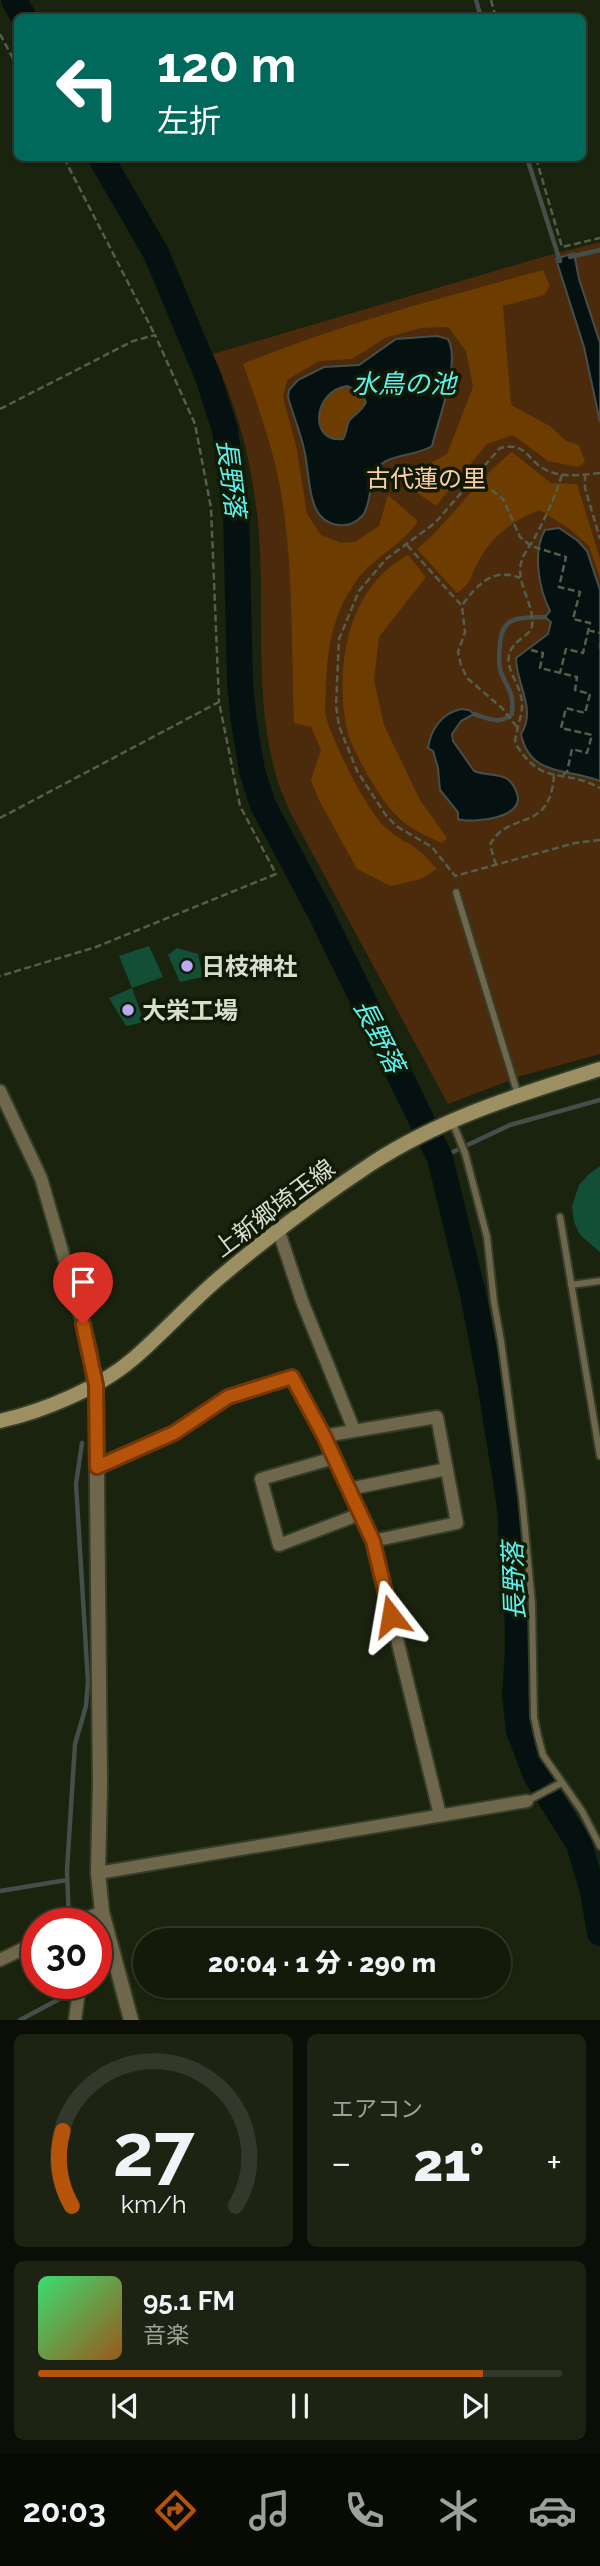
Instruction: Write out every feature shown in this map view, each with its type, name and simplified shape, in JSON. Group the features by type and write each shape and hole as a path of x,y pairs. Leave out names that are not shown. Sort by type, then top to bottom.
{"main road":[{"name":"上新郷埼玉線","path":"0,1420 21,1416 96,1385 132,1360 218,1279 371,1164 447,1123 518,1095 600,1069"}],"street":[{"path":"0,1091 41,1178 90,1348 96,1385 100,1784 98,1873 102,1908"},
{"path":"279,1231 302,1301 354,1430"},
{"path":"97,1467 174,1433 228,1397 292,1377 324,1436 373,1541 440,1815"},
{"path":"324,1436 437,1417 457,1523 373,1541"},
{"path":"334,1458 261,1479 279,1545 360,1514"},
{"path":"349,1489 447,1469"},
{"path":"98,1873 527,1801"},
{"path":"112,1949 131,2020"},
{"path":"0,1960 21,1950"},
{"path":"75,2020 78,1999"}],"lane":[{"path":"456,891 518,1095"},
{"path":"447,1123 459,1138 465,1153 487,1237 522,1497 532,1604 534,1717 543,1755 558,1785 582,1811 600,1846"},
{"path":"560,1217 600,1456"},
{"path":"571,1285 600,1280"},
{"path":"527,1801 558,1785"}],"path":[{"path":"0,34 14,60"},
{"path":"0,976 96,947 276,874 240,806 219,702 211,508 195,424 155,335 66,161"},
{"path":"537,161 562,247 600,238"},
{"path":"0,409 132,341 155,335"},
{"path":"600,473 562,475 544,469 521,447 500,447 435,523 386,559 359,592 348,612 339,639 336,675 339,726 357,771 384,814 396,826 432,847 455,876 575,843 600,840"},
{"path":"584,474 585,488 600,539"},
{"path":"562,475 551,507 523,557 520,578 527,595 532,627 529,633 513,645 509,656 511,670 522,697 522,712 515,743 533,767 600,788"},
{"path":"474,477 503,499 520,537 539,550 566,556 559,587 580,592 573,619 590,623 583,653 566,649 560,673"},
{"path":"406,544 461,606 465,632 458,652 467,678 502,708 517,727"},
{"path":"461,606 474,588 488,578 495,575 520,578"},
{"path":"588,630 600,633"},
{"path":"600,643 600,649"},
{"path":"531,650 543,653 540,668 578,677 575,690 590,694 585,713 566,708 561,728 592,735 587,753 572,749 567,772 560,776"},
{"path":"0,818 219,702"},
{"path":"496,865 490,845 493,838 502,830 534,817 544,809 551,799 554,775"}],"green space":[{"name":"古代蓮の里","path":"600,242 600,1054 521,1076 448,1104 289,810 277,779 264,711 260,546 254,491 241,432 213,354"},
{"path":"543,270 550,286 544,295 503,306 511,405 550,426 566,441 579,445 585,462 578,467 548,461 513,435 487,444 436,506 416,492 429,464 447,454 473,387 466,351 448,327 421,328 385,338 352,359 319,361 287,380 283,397 297,450 307,514 321,535 341,543 355,542 379,526 388,495 418,521 404,537 369,566 354,584 335,622 328,662 326,717 349,771 380,822 420,852 437,869 421,879 391,886 357,869 311,780 321,750 311,727 294,723 290,579 281,492 260,411 243,364 354,324"},
{"path":"347,386 361,392 366,402 349,423 343,439 332,438 325,434 321,426 322,406 335,390"},
{"path":"512,452 551,483 577,484 600,559 600,578 589,546 571,530 540,510 521,518 496,537 483,553 468,583 457,593 417,549"},
{"path":"408,555 426,577 379,637 374,680 384,725 420,800 447,838 442,843 406,824 382,798 366,773 348,735 343,702 345,653 350,629 359,607 371,586 388,569"}],"water":[{"path":"574,253 579,279 600,343 600,422 584,347 556,259"},
{"name":"水鳥の池","path":"437,336 448,339 452,362 450,376 432,446 391,459 380,466 373,479 366,509 358,520 342,525 328,522 320,516 311,496 304,449 288,397 289,390 298,380 324,367 359,365 396,339","holes":["347,386 361,392 366,402 349,421 343,439 324,434 319,416 327,397 335,390"]},
{"path":"559,528 587,551 600,590 600,781 541,764 532,758 521,734 527,715 516,658 548,634 551,622 545,617 550,611 540,582 539,549 545,530"},
{"path":"461,709 474,714 461,721 452,734 453,741 474,771 506,778 516,791 518,800 515,807 498,817 475,821 458,819 458,812 440,790 438,768 433,751 428,748 435,728 443,718"}],"building":[{"path":"149,946 163,977 132,988 119,956"},
{"name":"日枝神社","path":"177,948 198,954 203,977 180,982 168,955"},
{"name":"大栄工場","path":"132,988 144,1022 126,1026 109,998"},
{"path":"600,1166 600,1252 580,1235 574,1222 572,1206 579,1185"}],"waterway":[{"name":"長野落","path":"14,0 22,14"},
{"path":"476,0 480,14"},
{"name":"長野落","path":"103,161 156,253 208,377 225,430 236,511 240,683 252,771 263,805 321,914 440,1158 473,1294 510,1507 514,1575 517,1581 518,1649 515,1695 519,1731 536,1775 579,1844 593,1891 600,1933"},
{"path":"528,161 560,261"},
{"path":"570,257 600,250"},
{"path":"474,714 498,720 512,714 511,695 499,665 502,634 505,627 515,620 545,617"},
{"path":"440,1158 510,1125 600,1100"},
{"path":"68,1908 67,1870 75,1744 86,1706 88,1682 76,1484 82,1443"},
{"path":"0,1891 67,1880"},
{"path":"20,2020 59,1999"}],"place":[{"name":"日枝神社","path":"187,966"},
{"name":"大栄工場","path":"128,1010"}],"route":[{"path":"83,1324 96,1385 97,1467 174,1433 228,1397 292,1377 324,1436 373,1541 391,1616"}]}
